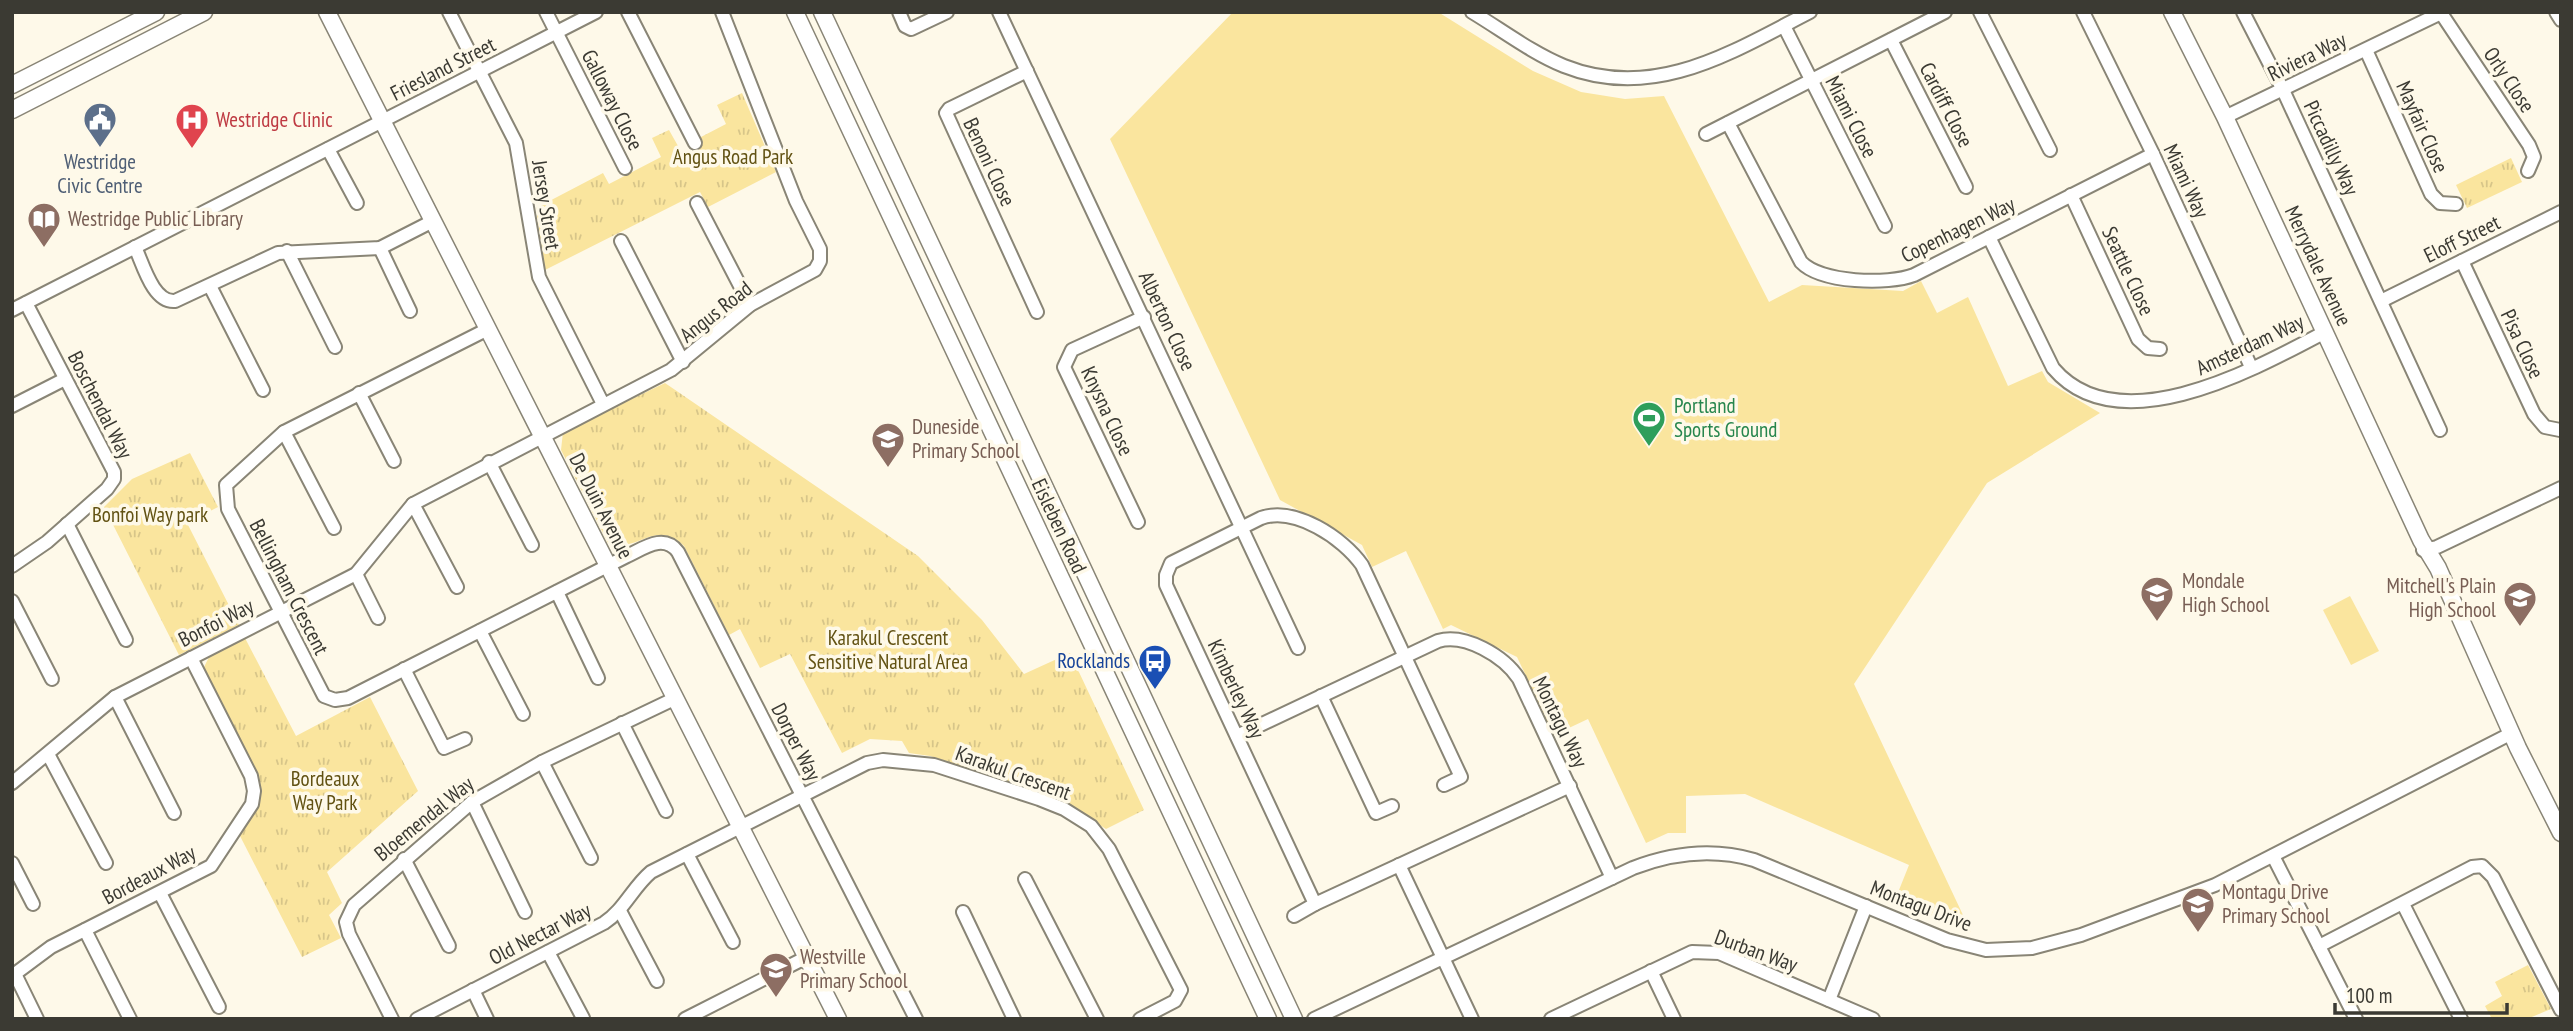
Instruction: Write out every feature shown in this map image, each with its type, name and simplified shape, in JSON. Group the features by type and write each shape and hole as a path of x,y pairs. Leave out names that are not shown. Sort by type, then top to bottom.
{"main road":[{"path":"12,85 156,12"},
{"path":"12,110 204,12"},
{"name":"De Duin Avenue","path":"327,12 838,1019"},
{"name":"Eisleben Road","path":"795,12 1268,1019"},
{"name":"Eisleben Road","path":"822,12 1294,1019"},
{"name":"Merrydale Avenue","path":"2172,12 2225,117 2424,546 2454,629 2495,714 2513,739 2561,833"}],"street":[{"name":"Jersey Street","path":"449,12 518,150 539,277 603,404"},
{"name":"Galloway Close","path":"546,12 625,168"},
{"name":"Friesland Street","path":"12,310 596,12"},
{"path":"628,12 695,143"},
{"name":"Angus Road","path":"542,435 683,362 750,305 811,274 818,266 821,255 796,201 722,12"},
{"path":"899,12 909,29 947,12"},
{"name":"Alberton Close","path":"999,12 1298,648"},
{"path":"1472,12 1563,66 1625,80 1648,79 1700,67 1810,12"},
{"path":"1706,134 1945,12"},
{"path":"1980,12 2050,150"},
{"name":"Miami Way","path":"2082,12 2153,154 2251,367"},
{"name":"Piccadilly Way","path":"2243,12 2283,90 2440,430"},
{"path":"2556,12 2561,20"},
{"name":"Riviera Way","path":"2225,117 2442,13"},
{"name":"Orly Close","path":"2442,13 2529,145 2534,157 2528,171"},
{"name":"Miami Close","path":"1784,26 1885,226"},
{"name":"Cardiff Close","path":"1891,40 1966,187"},
{"name":"Mayfair Close","path":"2366,50 2431,194 2440,203 2456,204"},
{"name":"Benoni Close","path":"1027,71 949,109 946,113 1037,312"},
{"name":"Copenhagen Way","path":"1728,122 1795,252 1815,273 1835,277 1900,280 2153,154"},
{"path":"328,149 357,204"},
{"name":"Seattle Close","path":"2071,195 2138,339 2148,348 2160,349"},
{"path":"697,203 750,305"},
{"name":"Eloff Street","path":"2381,301 2561,212"},
{"path":"135,247 163,300 175,301 262,259 287,251 365,251 380,248 433,221"},
{"name":"Amsterdam Way","path":"1989,237 2048,360 2060,376 2089,396 2126,401 2182,395 2213,385 2325,332"},
{"path":"621,241 683,362"},
{"path":"380,248 410,311"},
{"path":"287,251 335,347"},
{"name":"Pisa Close","path":"2462,261 2534,414 2545,427 2560,430"},
{"path":"210,286 263,390"},
{"name":"Boschendal Way","path":"12,566 27,558 107,489 114,475 26,303"},
{"name":"Knysna Close","path":"1138,522 1064,367 1066,357 1072,350 1144,317"},
{"name":"Bellingham Crescent","path":"488,329 284,432 226,485 228,509 280,612 324,696 330,699 348,698 609,566"},
{"path":"12,406 65,379"},
{"path":"359,393 394,461"},
{"path":"284,432 334,528"},
{"name":"Bonfoi Way","path":"12,783 116,697 356,574 413,504 542,435"},
{"path":"489,463 532,545"},
{"path":"2424,546 2437,547 2561,488"},
{"path":"413,504 457,587"},
{"path":"1243,527 1268,516 1284,514 1345,546 1362,565 1461,777 1444,785"},
{"path":"67,524 126,640"},
{"name":"Kimberley Way","path":"1243,527 1175,559 1167,569 1165,579 1315,904"},
{"name":"Dorper Way","path":"609,566 657,542 675,547 916,1019"},
{"path":"356,574 378,618"},
{"path":"557,592 598,678"},
{"path":"12,601 52,679"},
{"path":"480,631 523,714"},
{"name":"Montagu Way","path":"1237,736 1438,641 1456,639 1506,663 1519,679 1612,878"},
{"name":"Bordeaux Way","path":"13,975 37,955 211,866 252,804 254,791 251,776 191,658"},
{"path":"404,669 444,748 465,739"},
{"path":"1321,696 1376,813 1392,806"},
{"path":"116,697 174,813"},
{"name":"Bloemendal Way","path":"392,1019 349,934 346,922 354,905 472,802 542,762 676,698"},
{"path":"622,723 666,811"},
{"name":"Montagu Drive","path":"1314,1019 1612,878 1671,856 1718,853 1754,860 1964,945 1986,950 2051,945 2215,885 2513,739"},
{"path":"48,754 106,863"},
{"name":"Karakul Crescent","path":"741,827 867,763 883,760 934,765 1064,809 1091,826 1109,849 1181,990 1179,996 1140,1019"},
{"path":"542,762 591,858"},
{"path":"1294,916 1570,786"},
{"path":"472,802 525,912"},
{"name":"Old Nectar Way","path":"417,1019 604,923 620,911 641,881 687,853 741,827"},
{"path":"687,853 733,942"},
{"path":"2273,856 2356,1019"},
{"path":"404,859 449,946"},
{"path":"12,863 33,904"},
{"path":"1399,865 1472,1019"},
{"path":"2319,946 2472,867 2485,867 2493,877 2561,1010"},
{"path":"1025,880 1097,1019"},
{"path":"160,893 219,1007"},
{"path":"2403,904 2461,1019"},
{"path":"1829,1000 1866,906"},
{"path":"620,911 657,981"},
{"path":"963,912 1014,1019"},
{"path":"85,930 130,1019"},
{"name":"Durban Way","path":"1551,1019 1572,1014 1692,952 1712,951 1872,1019"},
{"path":"548,952 583,1018"},
{"path":"685,1019 807,957"},
{"path":"1651,971 1674,1019"},
{"path":"13,975 37,1019"},
{"path":"473,990 487,1019"}],"green space":[{"name":"Portland Sports Ground","path":"1233,12 1438,12 1533,71 1581,92 1625,99 1664,96 1769,302 1802,285 1903,291 1921,281 1937,313 1968,297 2008,386 2042,371 2048,382 2100,413 1987,483 1854,684 1971,932 1895,900 1909,865 1745,794 1686,796 1686,833 1668,833 1646,843 1588,719 1554,735 1517,657 1451,625 1443,629 1406,551 1372,567 1362,545 1280,500 1110,139"},
{"name":"Angus Road Park","path":"742,93 776,172 708,207 700,192 545,270 536,208 603,173 609,184 661,157 652,138 669,130 682,153 688,155 701,148 701,137 726,124 717,105"},
{"path":"2511,158 2522,182 2467,208 2456,185"},
{"name":"Karakul Crescent Sensitive Natural Area","path":"665,383 918,556 982,620 1024,674 1070,653 1144,810 1106,829 1058,798 930,756 909,753 902,741 870,739 842,753 790,654 760,668 740,629 729,635 684,546 673,538 663,535 629,544 608,543 561,450 563,432"},
{"name":"Bonfoi Way park","path":"190,453 218,507 187,523 239,625 179,655 104,507 132,479"},
{"path":"2350,596 2379,651 2351,665 2323,610"},
{"name":"Bordeaux Way Park","path":"245,638 296,736 370,697 418,791 327,872 342,903 329,915 341,938 302,957 240,836 259,804 260,783 204,667 209,657"},
{"path":"2528,965 2551,1009 2527,1019 2492,1019 2485,1006 2502,996 2495,982"}],"place":[{"name":"Westridge Civic Centre","path":"100,149"},
{"name":"Westridge Clinic","path":"192,150"},
{"name":"Westridge Public Library","path":"44,249"},
{"name":"Portland Sports Ground","path":"1649,448"},
{"name":"Duneside Primary School","path":"888,469"},
{"name":"Mondale High School","path":"2157,623"},
{"name":"Mitchell's Plain High School","path":"2520,628"},
{"name":"Rocklands","path":"1155,691"},
{"name":"Montagu Drive Primary School","path":"2198,934"},
{"name":"Westville Primary School","path":"776,999"}]}
